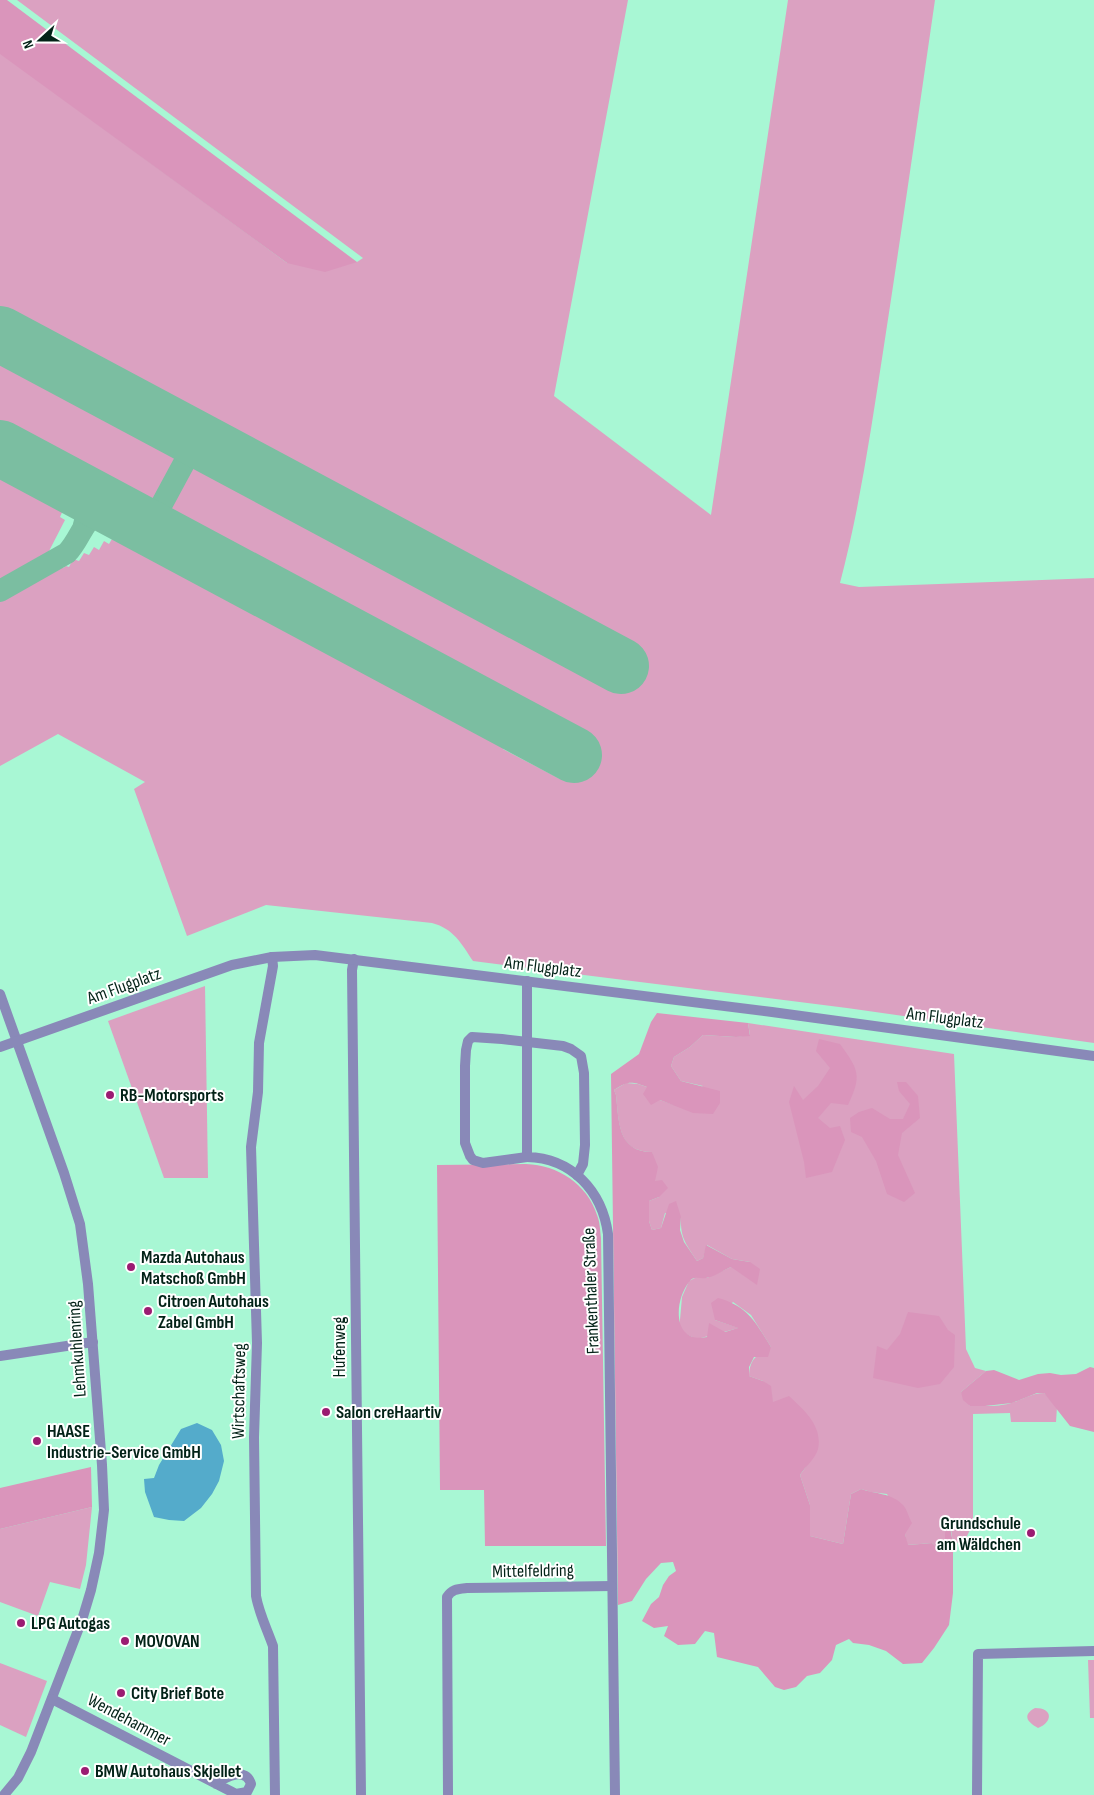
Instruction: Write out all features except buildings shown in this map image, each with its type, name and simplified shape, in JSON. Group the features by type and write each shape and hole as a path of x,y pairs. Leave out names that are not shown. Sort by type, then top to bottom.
{"street":[{"name":"Am Flugplatz","path":"0,1047 232,965 272,956 315,955 975,1038 1094,1056"},
{"name":"Wirtschaftsweg","path":"272,956 273,966 259,1043 258,1092 251,1147 251,1167 257,1344 254,1437 256,1596 272,1646 275,1795"},
{"name":"Hufenweg","path":"354,959 352,978 361,1795"},
{"path":"526,981 526,1156"},
{"name":"Lehmkuhlenring","path":"0,994 62,1167 80,1224 86,1258 102,1465 102,1532 95,1576 87,1606 23,1769 4,1795"},
{"name":"Frankenthaler Straße","path":"526,1042 480,1037 472,1037 468,1041 465,1066 465,1143 473,1160 483,1163 526,1156 553,1161 578,1175 592,1190 606,1219 608,1234 612,1586"},
{"path":"526,1042 562,1046 571,1049 581,1056 584,1073 585,1145 583,1164 578,1175"},
{"path":"0,1356 93,1342"},
{"path":"612,1586 615,1795"},
{"name":"Mittelfeldring","path":"448,1795 447,1597 450,1592 467,1588 612,1586"},
{"path":"978,1795 978,1654 1094,1651"},
{"name":"Wendehammer","path":"52,1699 216,1784"}],"shaded area":[{"path":"0,0 7,0 357,262 325,272 287,263 0,54"},
{"path":"17,0 628,0 554,396 711,515 788,0 935,0 869,439 859,497 840,583 859,587 1094,578 1094,1043 847,1008 473,961 461,943 451,933 432,923 266,905 187,936 134,789 145,782 58,734 0,766 0,599 61,565 63,568 69,567 73,559 79,561 84,553 89,555 94,547 99,550 104,541 109,544 112,539 117,542 120,538 125,541 128,536 507,740 503,749 560,779 587,731 536,704 531,712 0,428 0,53 287,263 357,262 363,258"},
{"path":"0,468 61,501 59,505 64,508 60,517 65,520 47,555 49,557 0,584"},
{"path":"205,986 208,1178 164,1178 108,1021"},
{"path":"657,1013 748,1023 750,1036 703,1035 690,1047 674,1057 671,1066 681,1081 720,1091 720,1103 713,1114 693,1113 660,1100 651,1105 643,1094 647,1087 637,1084 626,1084 614,1090 619,1124 626,1141 632,1147 641,1151 652,1152 658,1167 655,1181 662,1180 668,1188 659,1197 649,1201 649,1221 652,1230 661,1228 669,1204 676,1201 681,1217 680,1230 684,1242 697,1261 703,1258 706,1245 732,1259 750,1262 760,1269 757,1285 731,1267 716,1275 691,1280 684,1290 679,1310 682,1328 687,1334 696,1337 707,1337 709,1323 725,1332 738,1328 715,1320 711,1303 718,1298 737,1306 750,1316 771,1347 768,1357 754,1357 749,1367 749,1376 771,1386 773,1402 789,1396 811,1419 818,1433 817,1452 800,1475 810,1505 810,1536 843,1544 851,1494 861,1489 889,1496 903,1505 912,1523 905,1534 908,1545 932,1543 945,1554 945,1532 949,1522 953,1543 953,1593 949,1625 922,1663 903,1664 886,1651 869,1645 853,1643 849,1639 836,1645 832,1660 820,1673 807,1676 796,1687 784,1690 775,1687 758,1667 717,1657 714,1633 705,1631 695,1644 678,1645 664,1636 668,1626 654,1628 642,1621 651,1604 659,1597 663,1585 669,1576 676,1571 673,1562 661,1563 646,1579 632,1601 618,1605 611,1074 639,1054 651,1022"},
{"path":"748,1023 954,1054 966,1349 975,1368 986,1371 961,1392 970,1406 1004,1405 1032,1395 1044,1393 1057,1407 1056,1422 1011,1422 1010,1413 973,1414 973,1524 964,1542 953,1543 950,1523 945,1532 945,1555 932,1543 907,1545 905,1534 887,1494 861,1489 851,1494 843,1544 810,1536 810,1505 800,1475 811,1460 773,1403 763,1381 749,1376 752,1361 771,1347 751,1315 733,1302 715,1320 739,1328 697,1339 679,1331 682,1297 689,1281 697,1277 707,1278 731,1267 750,1262 732,1259 707,1245 703,1258 697,1261 683,1236 681,1217 665,1213 661,1228 652,1230 649,1221 649,1201 659,1197 655,1182 652,1152 641,1151 632,1147 626,1141 619,1124 614,1090 626,1083 638,1084 647,1087 660,1100 674,1105 703,1086 681,1081 671,1066 674,1057 690,1047 703,1035 736,1037 750,1035"},
{"path":"819,1039 840,1044 855,1067 857,1080 848,1105 831,1103 818,1118 830,1128 840,1126 845,1140 832,1172 806,1178 804,1162 789,1102 794,1086 803,1100 818,1086 830,1068 816,1051"},
{"path":"897,1082 906,1082 918,1096 920,1118 902,1133 898,1155 915,1193 904,1202 887,1194 876,1161 862,1137 851,1132 850,1118 859,1112 872,1108 890,1119 903,1119 910,1104 899,1091"},
{"path":"526,1164 549,1168 570,1178 586,1194 599,1220 601,1238 606,1546 485,1546 484,1490 440,1490 437,1165"},
{"path":"908,1312 939,1316 948,1330 955,1335 954,1367 940,1384 918,1388 873,1378 877,1346 887,1350 900,1334"},
{"path":"1090,1367 1094,1368 1094,1432 1070,1426 1044,1393 1037,1393 1012,1403 970,1406 963,1400 961,1392 986,1371 994,1370 1019,1380 1038,1374 1076,1374"},
{"path":"91,1467 92,1507 0,1529 0,1488"},
{"path":"92,1507 86,1565 80,1589 50,1582 38,1616 0,1602 0,1529"},
{"path":"1088,1660 1094,1660 1094,1718 1090,1718"},
{"path":"0,1663 47,1681 26,1737 0,1725"},
{"path":"1035,1708 1045,1710 1049,1716 1046,1722 1038,1728 1029,1721 1027,1716"}],"water":[{"path":"197,1423 212,1430 221,1445 224,1461 219,1481 201,1508 184,1521 154,1517 145,1492 144,1479 154,1478 159,1465 181,1429"}],"taxiway":[{"path":"149,528 197,439"},
{"path":"73,487 85,504 84,525"},
{"path":"0,591 67,553 94,515 101,511 110,510 122,513"}],"runway":[{"path":"0,334 621,666"},
{"path":"0,448 574,755"}],"place":[{"name":"RB-Motorsports","path":"110,1095"},
{"name":"Mazda Autohaus Matschoß GmbH","path":"131,1267"},
{"name":"Citroen Autohaus Zabel GmbH","path":"148,1311"},
{"name":"Salon creHaartiv","path":"326,1412"},
{"name":"HAASE Industrie-Service GmbH","path":"37,1441"},
{"name":"Grundschule am Wäldchen","path":"1031,1533"},
{"name":"LPG Autogas","path":"21,1623"},
{"name":"MOVOVAN","path":"125,1641"},
{"name":"City Brief Bote","path":"121,1693"},
{"name":"BMW Autohaus Skjellet","path":"85,1771"}]}
